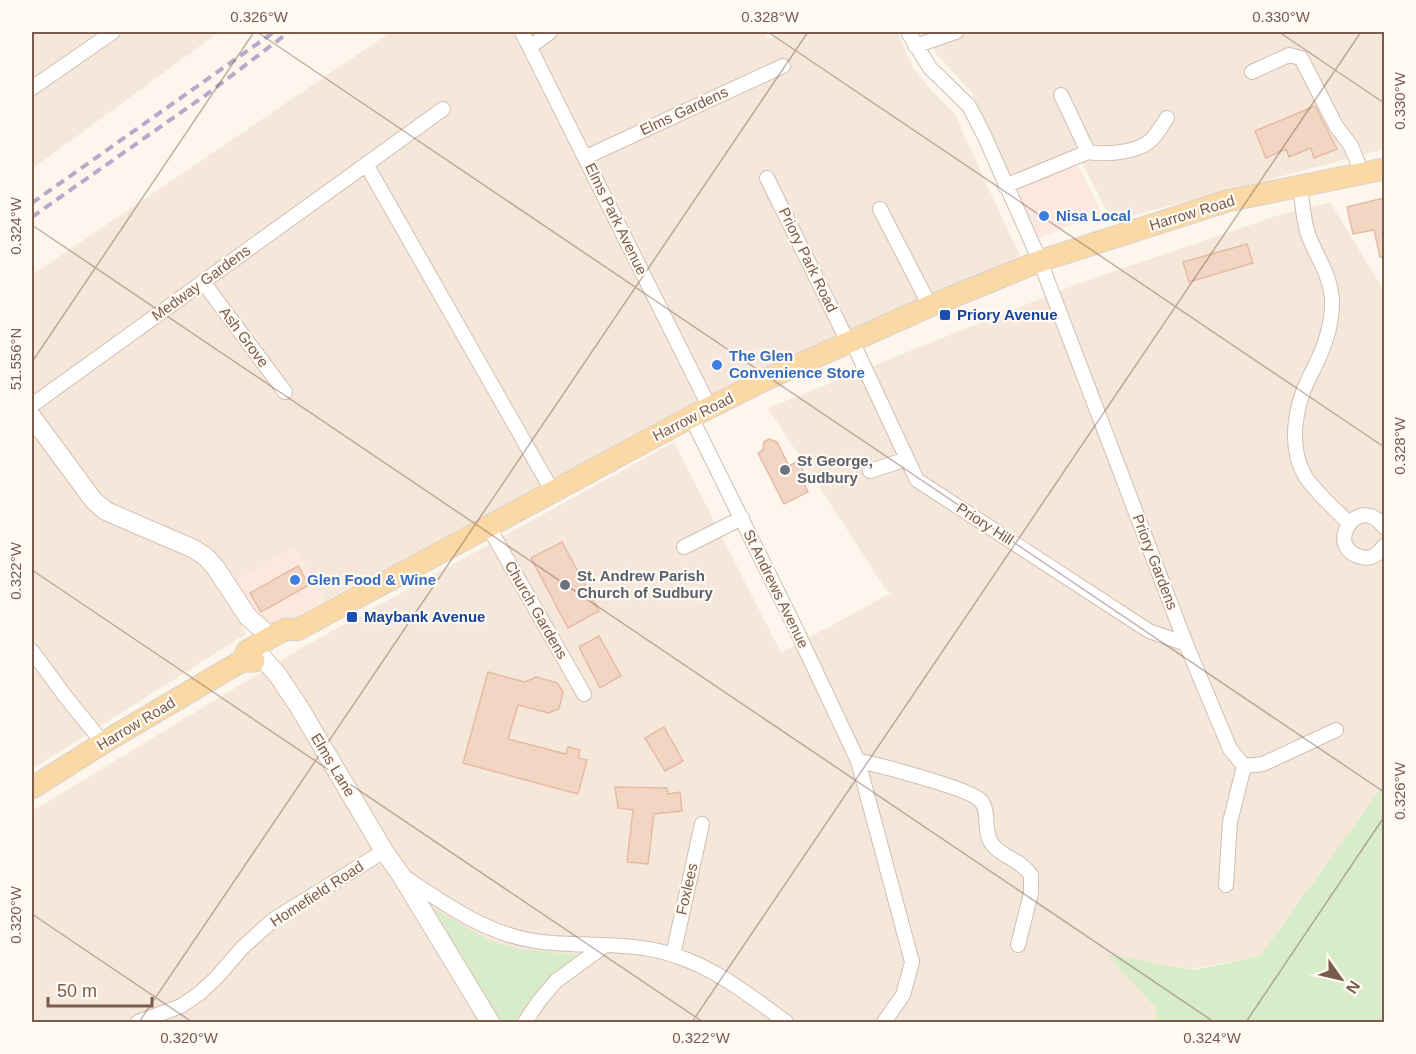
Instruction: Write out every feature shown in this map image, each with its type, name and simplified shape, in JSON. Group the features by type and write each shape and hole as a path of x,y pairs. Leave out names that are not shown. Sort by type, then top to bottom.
{"main road":[{"name":"Harrow Road","path":"251,656 271,637 286,629 297,630 700,412 930,306 1040,261 1227,201 1384,169"},
{"name":"Harrow Road","path":"32,788 103,743 251,656 293,640 297,630"}],"street":[{"path":"32,88 113,32"},
{"name":"Elms Park Avenue","path":"522,32 586,157 700,412"},
{"path":"530,47 550,32"},
{"path":"908,32 930,68 969,106 1040,261"},
{"path":"915,46 956,32"},
{"path":"1252,72 1289,55 1301,58 1336,126 1351,146 1362,172"},
{"name":"Elms Gardens","path":"586,157 783,66"},
{"path":"1061,95 1088,152"},
{"name":"Medway Gardens","path":"33,410 203,282 443,109"},
{"path":"1005,186 1088,152 1100,154 1125,151 1149,142 1167,118"},
{"path":"366,164 553,492"},
{"name":"Priory Park Road","path":"767,178 850,342"},
{"path":"1300,185 1307,230 1329,280 1332,318 1327,338 1299,405 1295,442 1298,459 1305,476 1349,523"},
{"path":"880,209 930,306"},
{"name":"Priory Gardens","path":"1040,261 1186,644 1230,749 1244,766"},
{"name":"Ash Grove","path":"203,282 285,392"},
{"name":"Priory Hill","path":"850,342 917,480 1149,631 1186,644"},
{"path":"33,410 94,501 106,511 194,549 206,557 248,617 271,637"},
{"name":"St Andrews Avenue","path":"700,412 741,518 858,761 912,962 903,995 884,1023"},
{"path":"870,471 907,459"},
{"path":"1384,527 1380,521 1371,516 1359,516 1349,523 1344,533 1345,543 1356,556 1371,557 1378,554 1384,546"},
{"path":"684,547 741,518"},
{"name":"Church Gardens","path":"488,526 584,694"},
{"path":"248,617 251,626 251,656"},
{"path":"32,651 64,696 103,743"},
{"name":"Elms Lane","path":"251,656 277,674 490,1023"},
{"path":"1226,885 1230,822 1244,766 1263,764 1336,730"},
{"path":"858,761 893,769 981,801 985,808 986,831 993,847 1018,861 1031,875 1031,893 1018,945"},
{"name":"Foxlees","path":"673,955 702,824"},
{"name":"Homefield Road","path":"138,1023 181,1006 200,993 242,948 273,920 384,851"},
{"name":"Elms Lane","path":"401,875 456,912 499,933 540,942 639,946 673,955 712,971 786,1023"},
{"path":"525,1023 539,1001 556,981 604,946"}],"shaded area":[{"path":"32,32 219,32 32,169"},
{"path":"391,32 764,32 768,39 783,32 897,32 914,69 956,115 1020,256 694,404 325,601 295,548 223,588 246,634 32,769 32,275"},
{"path":"926,32 1384,32 1384,149 1112,221 1081,161 1010,189 972,93 937,55"},
{"path":"1078,165 1102,213 1034,240 1012,191"},
{"path":"1330,202 1384,291 1384,784 1260,956 1192,969 1107,955 1155,1007 1156,1022 32,1022 32,811 305,646 674,442 781,653 891,593 887,591 768,408 1080,283 1279,215"},
{"path":"295,548 325,601 276,627 268,625 258,616 236,581"}],"green space":[{"path":"1384,784 1384,1022 1156,1022 1155,1007 1106,954 1194,970 1260,956"},
{"path":"431,907 492,942 527,950 579,955 547,980 514,1022 499,1022"}],"building":[{"path":"1315,106 1337,149 1314,158 1311,148 1289,157 1286,149 1266,158 1255,131"},
{"path":"1384,198 1384,257 1380,257 1374,230 1353,234 1347,207"},
{"path":"1247,244 1253,263 1189,282 1183,262"},
{"name":"St George, Sudbury","path":"769,439 777,442 789,466 798,461 805,474 800,476 808,492 784,504 758,453 763,450 764,442"},
{"name":"St. Andrew Parish Church of Sudbury","path":"562,542 599,611 568,628 531,558"},
{"path":"298,566 309,585 261,612 250,593"},
{"path":"599,636 621,676 600,688 579,647"},
{"path":"488,672 525,682 536,677 557,683 563,692 559,709 548,713 518,705 508,739 566,754 568,747 580,750 578,758 587,760 578,794 463,763"},
{"path":"664,727 683,761 665,771 645,738"},
{"path":"615,787 667,788 668,794 680,792 682,811 654,814 648,864 627,862 633,810 618,808"}],"railway":[{"path":"32,203 274,32"},
{"path":"32,217 210,92 289,32"}],"place":[{"name":"Nisa Local","path":"1044,216"},
{"name":"Priory Avenue","path":"945,315"},
{"name":"The Glen Convenience Store","path":"717,365"},
{"name":"St George, Sudbury","path":"785,470"},
{"name":"Glen Food & Wine","path":"295,580"},
{"name":"St. Andrew Parish Church of Sudbury","path":"565,585"},
{"name":"Maybank Avenue","path":"352,617"}]}
